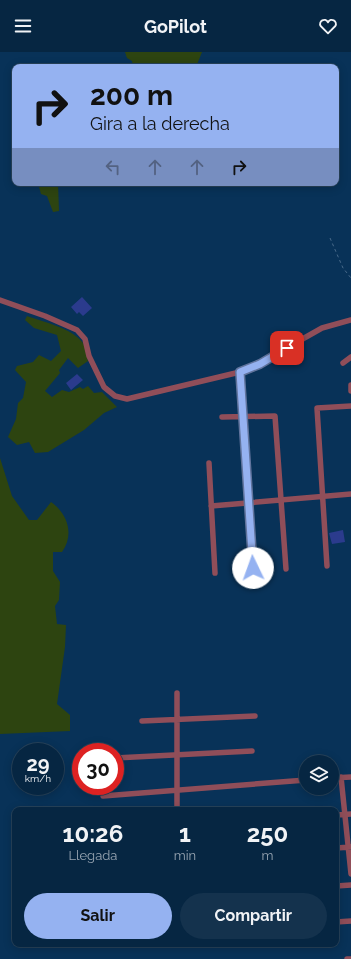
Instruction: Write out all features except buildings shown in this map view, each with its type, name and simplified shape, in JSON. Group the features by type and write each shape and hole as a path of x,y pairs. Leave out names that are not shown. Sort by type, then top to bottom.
{"street":[{"path":"0,300 46,316 77,330 84,339 89,356 104,386 115,396 127,399 240,372 260,364 322,328 351,320"},
{"path":"343,363 351,357"},
{"path":"240,372 250,503 253,568"},
{"path":"351,385 351,390"},
{"path":"327,566 317,408 351,406"},
{"path":"222,416 275,416 286,569"},
{"path":"209,463 215,573"},
{"path":"211,506 351,494"},
{"path":"177,693 177,807"},
{"path":"142,721 255,716"},
{"path":"124,758 252,751"},
{"path":"351,777 341,777 344,814 350,847 351,874"},
{"path":"103,796 299,781"},
{"path":"339,815 351,814"},
{"path":"339,848 350,847"},
{"path":"339,886 351,885"},
{"path":"339,922 351,921"}],"path":[{"path":"330,238 343,268 351,278"}],"green space":[{"path":"125,52 202,52 197,64 132,64 132,61 127,58"},
{"path":"58,186 59,211 53,212 47,196 41,194 39,187"},
{"path":"27,316 65,329 78,338 85,347 88,361 78,368 68,358 59,370 60,373 45,391 52,397 62,390 69,392 80,387 83,389 88,386 94,393 102,392 117,407 104,413 84,430 48,452 35,453 29,442 17,445 8,437 16,419 18,403 23,398 26,382 15,370 17,366 33,362 39,355 51,361 61,351 57,335 34,328 25,320"},
{"path":"0,458 12,496 29,520 37,520 51,502 61,512 67,524 68,538 66,545 62,552 53,552 53,571 60,582 59,600 55,606 57,624 66,625 65,647 57,704 70,715 70,731 0,734"}],"route":[{"path":"253,568 250,503 240,372 260,364 287,348"}]}
